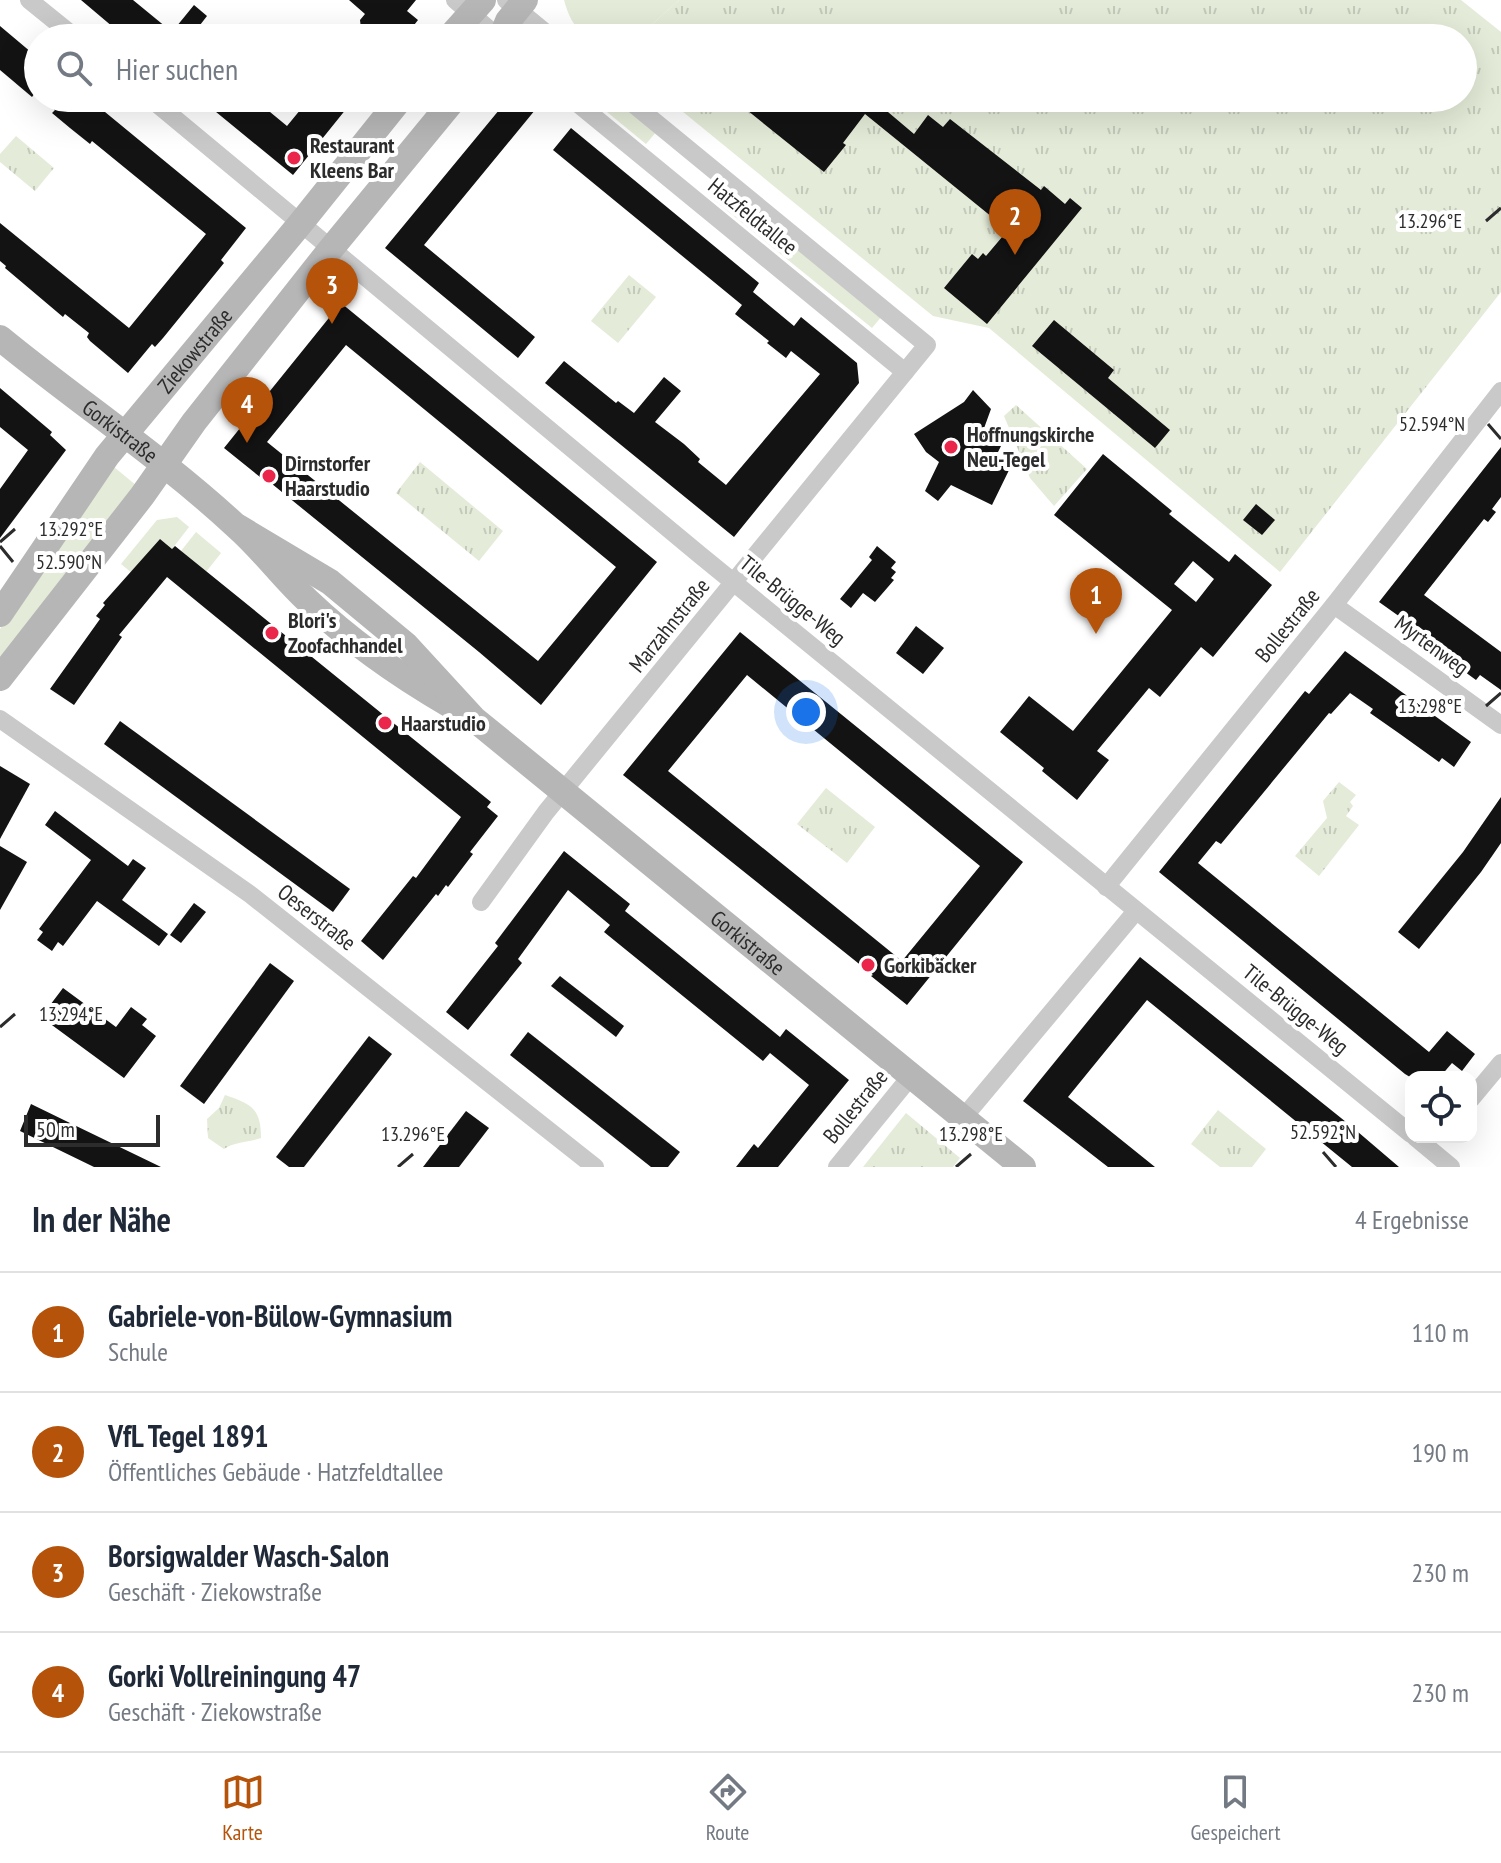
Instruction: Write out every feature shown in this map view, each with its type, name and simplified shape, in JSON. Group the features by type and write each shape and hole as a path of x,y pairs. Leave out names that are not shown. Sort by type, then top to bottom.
{"street":[{"path":"40,3 62,24"},
{"path":"507,24 516,3 538,24"},
{"path":"458,24 470,4 488,24"},
{"name":"Tile-Brügge-Weg","path":"167,112 274,199 330,250 1106,887 1405,1125"},
{"name":"Ziekowstraße","path":"0,614 107,456 390,112"},
{"name":"Ziekowstraße","path":"0,678 164,465 179,441 443,112"},
{"name":"Hatzfeldtallee","path":"588,112 905,372"},
{"name":"Hatzfeldtallee","path":"643,112 927,345"},
{"name":"Gorkistraße","path":"0,338 164,465 238,527 330,582 406,645 474,719 1023,1167"},
{"name":"Marzahnstraße","path":"481,902 563,792 927,345"},
{"name":"Bollestraße","path":"1106,887 1334,605 1501,391"},
{"name":"Myrtenweg","path":"1334,605 1501,725"},
{"name":"Oeserstraße","path":"0,719 251,895 595,1167"},
{"path":"963,1118 1136,911"},
{"path":"1477,1092 1501,1063"},
{"name":"Bollestraße","path":"837,1167 911,1076"},
{"name":"Tile-Brügge-Weg","path":"1427,1143 1451,1167"}],"green space":[{"path":"564,0 679,0 652,24 574,24"},
{"path":"679,0 844,0 873,24 652,24"},
{"path":"762,0 1254,0 1235,24 791,24"},
{"path":"1038,0 1461,0 1501,32 1501,292 1280,572 989,328 933,316 683,112 1477,112 1477,24 1019,24"},
{"path":"607,112 631,112 656,132 646,144"},
{"path":"16,136 54,168 35,191 0,162 0,154"},
{"path":"724,187 882,316 872,328 714,200"},
{"path":"629,275 656,297 618,343 591,321"},
{"path":"1016,405 1087,469 1054,506 1030,478 1004,416"},
{"path":"420,462 503,531 479,561 396,493"},
{"path":"114,467 137,486 0,659 0,629"},
{"path":"177,517 189,527 172,549 132,573 121,564 157,520"},
{"path":"196,532 221,553 206,572 181,551"},
{"path":"1339,782 1356,795 1350,802 1353,806 1346,816 1359,825 1319,876 1295,856 1327,818 1323,801"},
{"path":"826,788 875,827 847,863 797,824"},
{"path":"225,1095 253,1109 259,1120 261,1138 224,1149 208,1138 207,1119 219,1108"},
{"path":"1218,1110 1266,1149 1252,1167 1220,1167 1191,1144"},
{"path":"906,1113 960,1158 953,1167 863,1167"}],"building":[{"path":"81,0 133,0 162,24 109,24"},
{"path":"349,0 416,0 407,11 418,20 415,24 360,24 365,14"},
{"path":"194,5 207,16 201,24 179,24"},
{"path":"0,26 24,46 24,90 0,70"},
{"path":"105,112 246,228 221,260 224,263 163,338 155,347 152,344 128,373 90,341 87,337 89,333 65,314 63,317 5,268 0,261 0,223 129,328 206,234 92,141 90,144 52,113"},
{"path":"216,112 270,112 287,126 298,112 344,112 293,175"},
{"path":"497,112 533,112 424,245 535,337 518,358 385,248"},
{"path":"749,112 888,112 914,134 928,115 943,127 950,119 1041,190 1044,186 1065,204 1070,198 1082,208 987,324 944,288 972,254 978,259 983,253 986,256 1008,230 865,114 824,172"},
{"path":"571,128 759,283 753,292 794,326 801,317 857,363 859,383 734,537 545,383 564,361 616,403 618,401 634,413 664,377 681,391 655,422 684,444 700,459 698,462 726,485 820,374 791,351 786,358 767,343 769,341 735,314 742,305 553,150"},
{"path":"341,303 657,562 541,705 224,448","holes":["346,345 616,567 538,661 267,442"]},
{"path":"1054,320 1114,370 1108,378 1170,430 1155,448 1032,346"},
{"path":"0,388 52,432 50,435 66,450 0,538 0,489 28,450 0,427"},
{"name":"Hoffnungskirche Neu-Tegel","path":"973,390 991,409 983,431 1001,446 995,458 1011,466 992,505 951,485 938,501 925,491 939,462 926,452 914,434 964,402"},
{"path":"1501,447 1501,497 1492,509 1496,512 1488,522 1484,519 1424,595 1501,652 1501,690 1480,675 1476,680 1406,629 1410,624 1379,602"},
{"path":"1103,454 1172,511 1169,514 1229,562 1235,554 1272,585 1213,657 1201,647 1160,697 1149,688 1097,751 1109,760 1077,800 1000,732 1029,696 1073,731 1172,610 1054,515","holes":["1193,561 1214,579 1196,602 1174,584"]},
{"path":"1256,504 1275,520 1262,535 1243,520"},
{"path":"160,539 172,549 175,546 491,802 487,807 498,816 470,852 473,854 383,960 361,941 413,876 416,878 461,817 167,577 119,635 122,637 74,705 50,689 100,619 96,616 105,605 103,603"},
{"path":"877,546 896,562 891,568 896,572 891,578 894,580 875,602 863,593 851,608 840,599 872,560 869,557"},
{"path":"916,626 944,648 923,674 896,653"},
{"path":"740,632 1023,862 907,1005 623,775","holes":["747,675 980,866 902,961 668,771"]},
{"path":"1345,651 1471,742 1454,767 1442,758 1439,762 1370,713 1373,709 1350,693 1329,713 1221,844 1216,841 1198,863 1429,1052 1447,1031 1475,1054 1462,1071 1452,1063 1445,1071 1405,1071 1405,1074 1159,872 1305,691 1309,694"},
{"path":"120,721 350,889 333,912 104,744"},
{"path":"0,766 30,784 0,839"},
{"path":"1501,797 1501,843 1419,949 1398,932 1463,852"},
{"path":"55,811 128,866 133,859 146,868 122,900 168,934 159,946 97,901 63,946 58,942 52,951 37,940 43,932 39,929 91,860 45,825"},
{"path":"0,846 27,862 0,910"},
{"path":"564,851 630,904 625,911 780,1037 786,1029 849,1080 778,1167 736,1167 754,1144 758,1148 809,1085 770,1053 763,1061 604,932 610,925 568,890 518,959 522,963 468,1030 446,1012 498,946 495,943"},
{"path":"194,903 206,912 181,943 170,935"},
{"path":"1140,957 1399,1167 1352,1167 1147,1000 1068,1097 1155,1167 1108,1167 1023,1101"},
{"path":"270,963 294,981 204,1104 180,1086"},
{"path":"560,976 624,1026 616,1037 551,986"},
{"path":"63,988 116,1027 131,1007 147,1019 142,1025 156,1036 124,1078 41,1017"},
{"path":"528,1032 680,1152 668,1167 651,1167 510,1055"},
{"path":"369,1036 392,1054 304,1167 289,1167 276,1157"},
{"path":"31,1104 161,1167 94,1167 20,1131"},
{"path":"466,1111 489,1128 459,1167 423,1167"}],"place":[{"name":"Restaurant Kleens Bar","path":"294,158"},
{"name":"VfL Tegel 1891","path":"1015,255"},
{"name":"Borsigwalder Wasch-Salon","path":"332,324"},
{"name":"Gorki Vollreiningung 47","path":"247,443"},
{"name":"Hoffnungskirche Neu-Tegel","path":"951,447"},
{"name":"Dirnstorfer Haarstudio","path":"269,476"},
{"name":"Blori's Zoofachhandel","path":"272,633"},
{"name":"Gabriele-von-Bülow-Gymnasium","path":"1096,634"},
{"name":"Haarstudio","path":"385,723"},
{"name":"Gorkibäcker","path":"868,965"}]}
